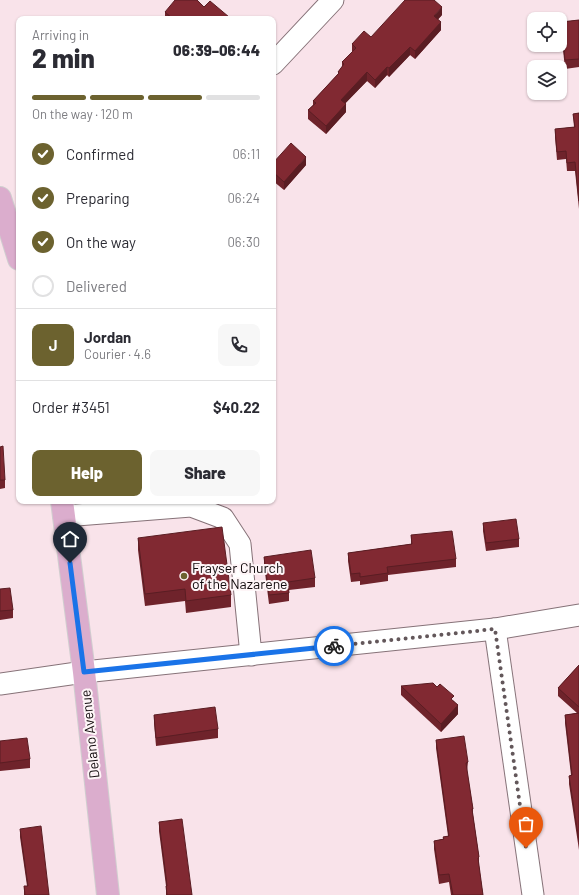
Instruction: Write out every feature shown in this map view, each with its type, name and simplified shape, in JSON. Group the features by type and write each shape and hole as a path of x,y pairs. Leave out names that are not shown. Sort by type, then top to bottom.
{"main road":[{"path":"0,198 16,249"},
{"name":"Delano Avenue","path":"63,509 84,672 108,895"}],"street":[{"path":"276,61 333,0"},
{"path":"63,509 191,506 223,518 240,544 251,655"},
{"path":"0,684 84,672 495,629 579,615"},
{"path":"495,629 533,895"}],"building":[{"path":"175,0 197,0 204,7 210,1 228,16 170,16 165,12"},
{"path":"405,0 434,0 442,7 434,16 441,22 415,51 410,47 389,68 387,67 375,80 367,72 341,100 346,104 326,126 308,110 316,103 313,101 339,73 338,72 344,64 342,62 356,48 352,44 364,31 371,37"},
{"path":"579,20 579,59 565,60 564,52 567,52 567,21"},
{"path":"579,113 579,201 575,162 567,163 566,151 557,152 555,129 575,127 573,114"},
{"path":"291,143 306,157 284,182 276,175 276,160"},
{"path":"3,446 5,480 0,480 0,447"},
{"path":"516,519 519,539 486,543 483,523"},
{"name":"Frayser Church of the Nazarene","path":"222,527 231,595 186,601 185,589 145,594 138,538"},
{"path":"452,531 456,559 387,567 388,573 360,577 360,573 351,574 348,553 412,544 411,535"},
{"path":"311,550 315,578 288,582 289,593 269,595 264,557"},
{"path":"10,588 13,610 0,611 0,589"},
{"path":"579,665 579,707 558,688"},
{"path":"433,683 437,687 440,684 454,696 451,699 458,705 441,724 401,686"},
{"path":"215,707 218,729 156,738 154,715"},
{"path":"579,713 579,842 569,776 572,775 565,715"},
{"path":"464,736 468,762 466,763 483,895 453,895 449,874 439,875 434,841 444,839 443,837 449,836 436,740"},
{"path":"27,738 30,759 0,763 0,741"},
{"path":"182,819 192,895 167,895 159,822"},
{"path":"41,826 49,895 25,895 24,886 28,886 20,829"}],"way so far":[{"path":"334,646 495,629 526,848"}],"place":[{"name":"Frayser Church of the Nazarene","path":"184,576"}],"route":[{"path":"70,563 84,672 334,646"}]}
